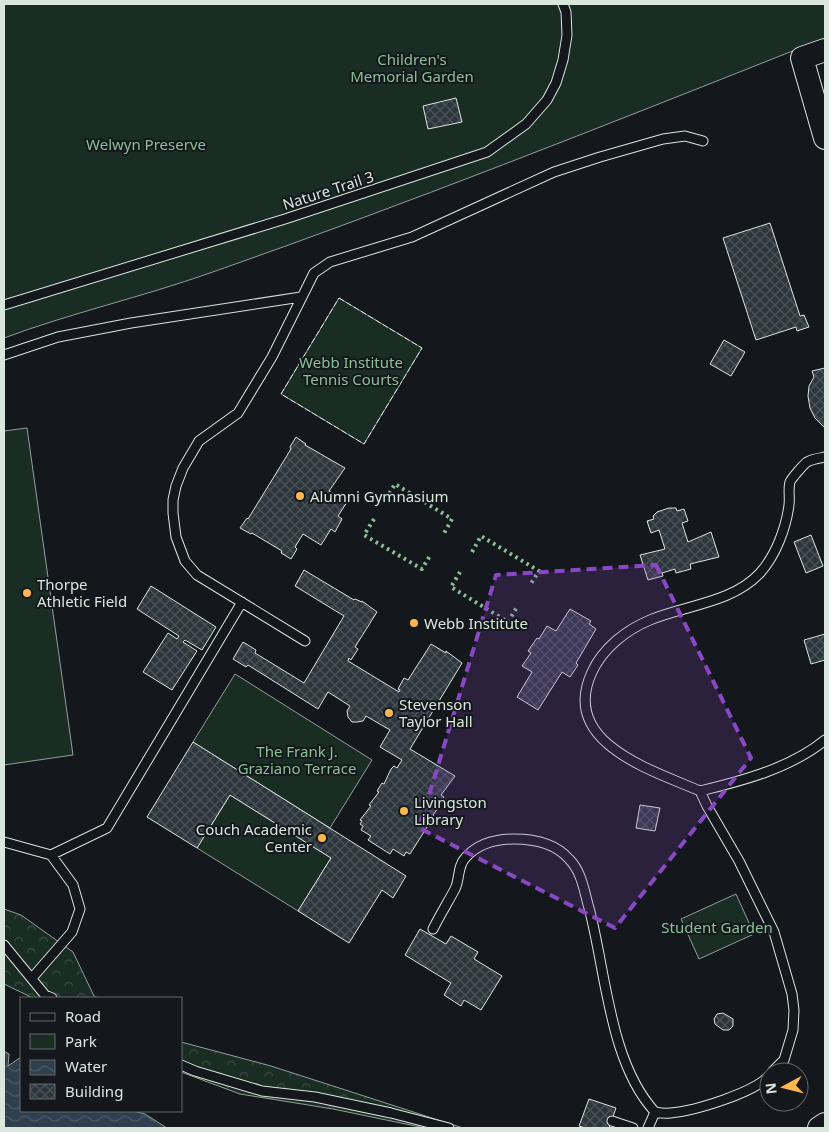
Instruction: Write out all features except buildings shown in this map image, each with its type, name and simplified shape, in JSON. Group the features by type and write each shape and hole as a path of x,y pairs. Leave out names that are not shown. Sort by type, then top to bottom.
{"street":[{"path":"825,50 802,58 825,138"},
{"path":"819,1128 825,1124"}],"lane":[{"name":"Nature Trail 3","path":"4,305 285,219 487,152 526,124 546,100 556,83 563,60 567,35 564,4"},
{"path":"306,641 197,575 185,561 176,537 172,513 173,500 184,468 199,442 238,413 272,357 300,297 314,273 330,262 412,237 554,172 663,139 686,136 704,141"},
{"path":"4,355 58,337 131,323 300,297"},
{"path":"825,457 807,462 790,481 786,522 775,551 749,584 730,594 649,620 622,636 606,650 596,664 586,685 584,699 589,720 597,734 613,750 637,763 700,791 761,775 815,749 825,740"},
{"path":"51,855 107,828 242,602"},
{"path":"700,791 751,884 774,932 792,994 794,1010 793,1030 782,1062"},
{"path":"433,929 456,886 458,873 464,858 478,846 504,839 524,839 539,841 558,849 570,860 580,874 594,926 603,979 618,1040 635,1084 644,1100 655,1112 670,1113 730,1098 759,1084"},
{"path":"4,842 51,855 73,885 80,909 72,932 32,978"},
{"path":"4,945 45,995 50,997"},
{"path":"182,1066 195,1072 262,1091 315,1097 391,1113 449,1128"},
{"path":"648,1128 655,1112"},
{"path":"612,1121 634,1128"}],"highlighted area":[{"path":"656,565 751,758 615,928 419,828 496,575"}],"green space":[{"name":"Welwyn Preserve","path":"4,4 825,4 825,41 795,50 504,164 284,247 184,282 4,338"},
{"name":"Webb Institute Tennis Courts","path":"339,298 422,348 364,444 281,394"},
{"name":"Thorpe Athletic Field","path":"27,428 73,755 4,765 4,431"},
{"name":"The Frank J. Graziano Terrace","path":"235,674 372,760 330,828 193,742"},
{"path":"230,795 331,858 298,911 197,848"},
{"name":"Student Garden","path":"736,894 754,934 699,959 681,919"},
{"path":"4,909 21,915 73,952 96,997 31,997 4,984"},
{"path":"182,1042 271,1066 463,1128 425,1128 333,1109 240,1094 182,1072"}],"water":[{"path":"4,1051 9,1054 8,1066 20,1058 20,1112 137,1112 145,1114 167,1128 4,1128"}],"hedge":[{"path":"386,499 395,484 452,519 443,535"},
{"path":"374,519 364,535 422,569 431,554"},
{"path":"472,552 481,536 539,571 530,585"},
{"path":"460,572 451,587 508,622 517,607"}],"fence":[{"path":"339,298 422,348 364,444 281,394 339,298"}],"place":[{"name":"Alumni Gymnasium","path":"300,496"},
{"name":"Thorpe Athletic Field","path":"27,593"},
{"name":"Webb Institute","path":"414,623"},
{"name":"Stevenson Taylor Hall","path":"389,713"},
{"name":"Livingston Library","path":"404,811"},
{"name":"Couch Academic Center","path":"322,838"}],"park label":[{"name":"Children's Memorial Garden","path":"412,68"}]}
